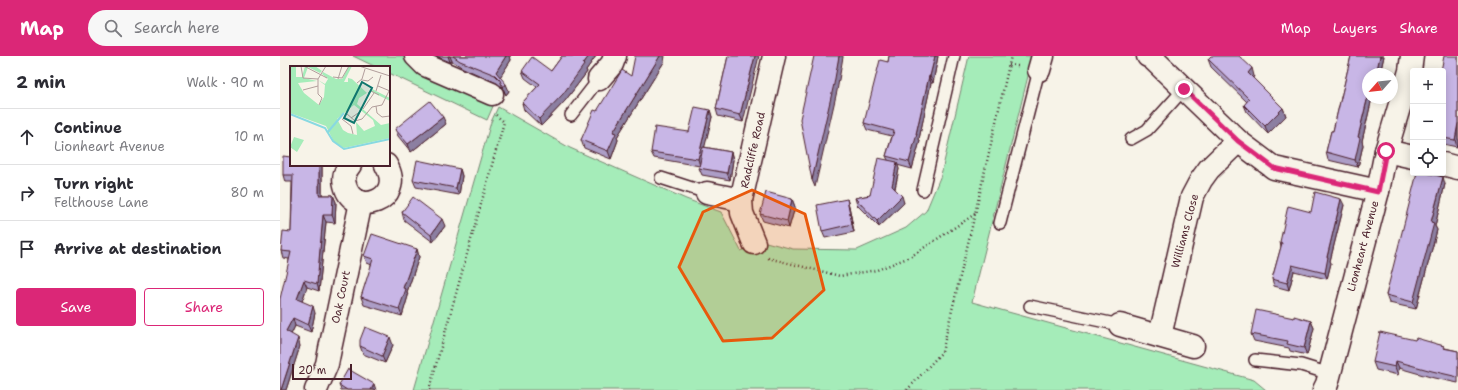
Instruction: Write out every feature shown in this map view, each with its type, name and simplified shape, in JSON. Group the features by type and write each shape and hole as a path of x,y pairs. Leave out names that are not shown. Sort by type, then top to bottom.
{"street":[{"path":"416,56 425,65 493,104"},
{"path":"599,79 612,64 615,56"},
{"name":"Radcliffe Road","path":"754,243 742,213 741,200 774,56"},
{"path":"1148,56 1152,58 1238,141 1274,168 1378,192"},
{"name":"Lionheart Avenue","path":"1327,382 1378,192 1386,151 1410,71 1412,56"},
{"name":"Williams Close","path":"1160,336 1192,197 1209,168 1238,141"},
{"path":"1386,151 1410,157"},
{"path":"1446,165 1458,168"},
{"path":"349,166 346,170 344,180 346,190 352,198 361,202 371,203 380,200 387,194 391,184 391,174 387,166"},
{"path":"707,193 741,200"},
{"name":"Oak Court","path":"316,390 327,364 361,202"},
{"path":"1120,325 1193,346"}],"lane":[{"path":"922,190 954,56"},
{"path":"1000,223 1041,63"},
{"path":"572,115 599,79"},
{"path":"1131,139 1146,130 1184,89"},
{"path":"661,178 707,193"},
{"path":"1030,306 1120,325"},
{"path":"1255,360 1301,365 1327,382"}],"path":[{"path":"907,390 942,352 1011,56"},
{"path":"430,390 504,122 493,104"},
{"path":"754,243 768,258 840,276 877,270 910,258 975,214"}],"highlighted area":[{"path":"752,190 805,214 824,290 772,338 723,341 679,267 703,212"}],"green space":[{"path":"353,56 404,56 406,59 494,104 487,120 390,73 390,66 374,66"},
{"path":"969,56 1033,56 972,302 1254,380 1266,390 414,390 491,122 498,107 570,148 686,199 721,212 741,251 762,241 793,249 857,250 906,228 926,211 941,175"}],"building":[{"path":"453,56 506,56 496,72 506,84 503,88 500,80 495,75 460,61"},
{"path":"562,56 589,56 563,94 539,119 522,103 540,84 522,71 532,57 551,71"},
{"path":"635,56 660,56 613,132 616,133 608,151 581,140 594,110 597,111 622,70 631,76"},
{"path":"728,56 755,56 740,115 716,109"},
{"path":"814,56 839,56 812,180 800,119"},
{"path":"889,56 935,56 909,162 886,156 894,131 864,123 880,60 888,62"},
{"path":"1211,56 1239,56 1252,68 1248,73 1283,108 1265,126 1244,105 1249,99 1208,59"},
{"path":"1351,56 1380,56 1377,68 1362,68 1362,104 1366,104 1358,137 1360,138 1355,160 1326,152 1331,131 1333,131"},
{"path":"1444,56 1458,56 1458,123 1455,140 1446,138 1446,68 1442,68"},
{"path":"430,101 443,117 408,144 395,129"},
{"path":"695,107 710,110 698,159 651,152 655,127 689,132"},
{"path":"703,147 731,152 727,173 699,168"},
{"path":"283,156 290,157 290,166 319,166 319,195 333,195 332,215 323,215 317,284 304,280 297,299 313,306 308,325 293,318 286,331 298,338 280,390 280,299 291,252 281,251 283,231 291,232 293,175 283,175"},
{"path":"878,158 897,162 892,186 902,196 877,221 855,198 870,195"},
{"path":"417,160 460,169 456,188 413,180"},
{"path":"1416,176 1443,177 1431,222 1434,223 1413,302 1386,295"},
{"path":"766,192 792,199 787,221 760,214"},
{"path":"1315,192 1341,199 1327,257 1325,273 1292,265 1287,283 1272,279 1282,243 1280,242 1288,206 1311,212"},
{"path":"413,197 442,219 431,235 402,212"},
{"path":"847,199 852,224 822,231 817,205"},
{"path":"372,234 417,249 403,288 406,289 399,309 361,297 373,259 364,256"},
{"path":"1256,310 1294,318 1294,316 1311,321 1304,348 1287,344 1288,341 1251,334"},
{"path":"365,327 390,337 382,356 360,346 360,340"},
{"path":"1380,332 1415,340 1416,338 1444,346 1443,348 1458,351 1458,377 1396,361 1395,367 1373,362"},
{"path":"348,369 374,384 371,390 347,390 339,385"}],"route":[{"path":"1184,89 1238,141 1274,168 1378,192 1386,151"}]}
